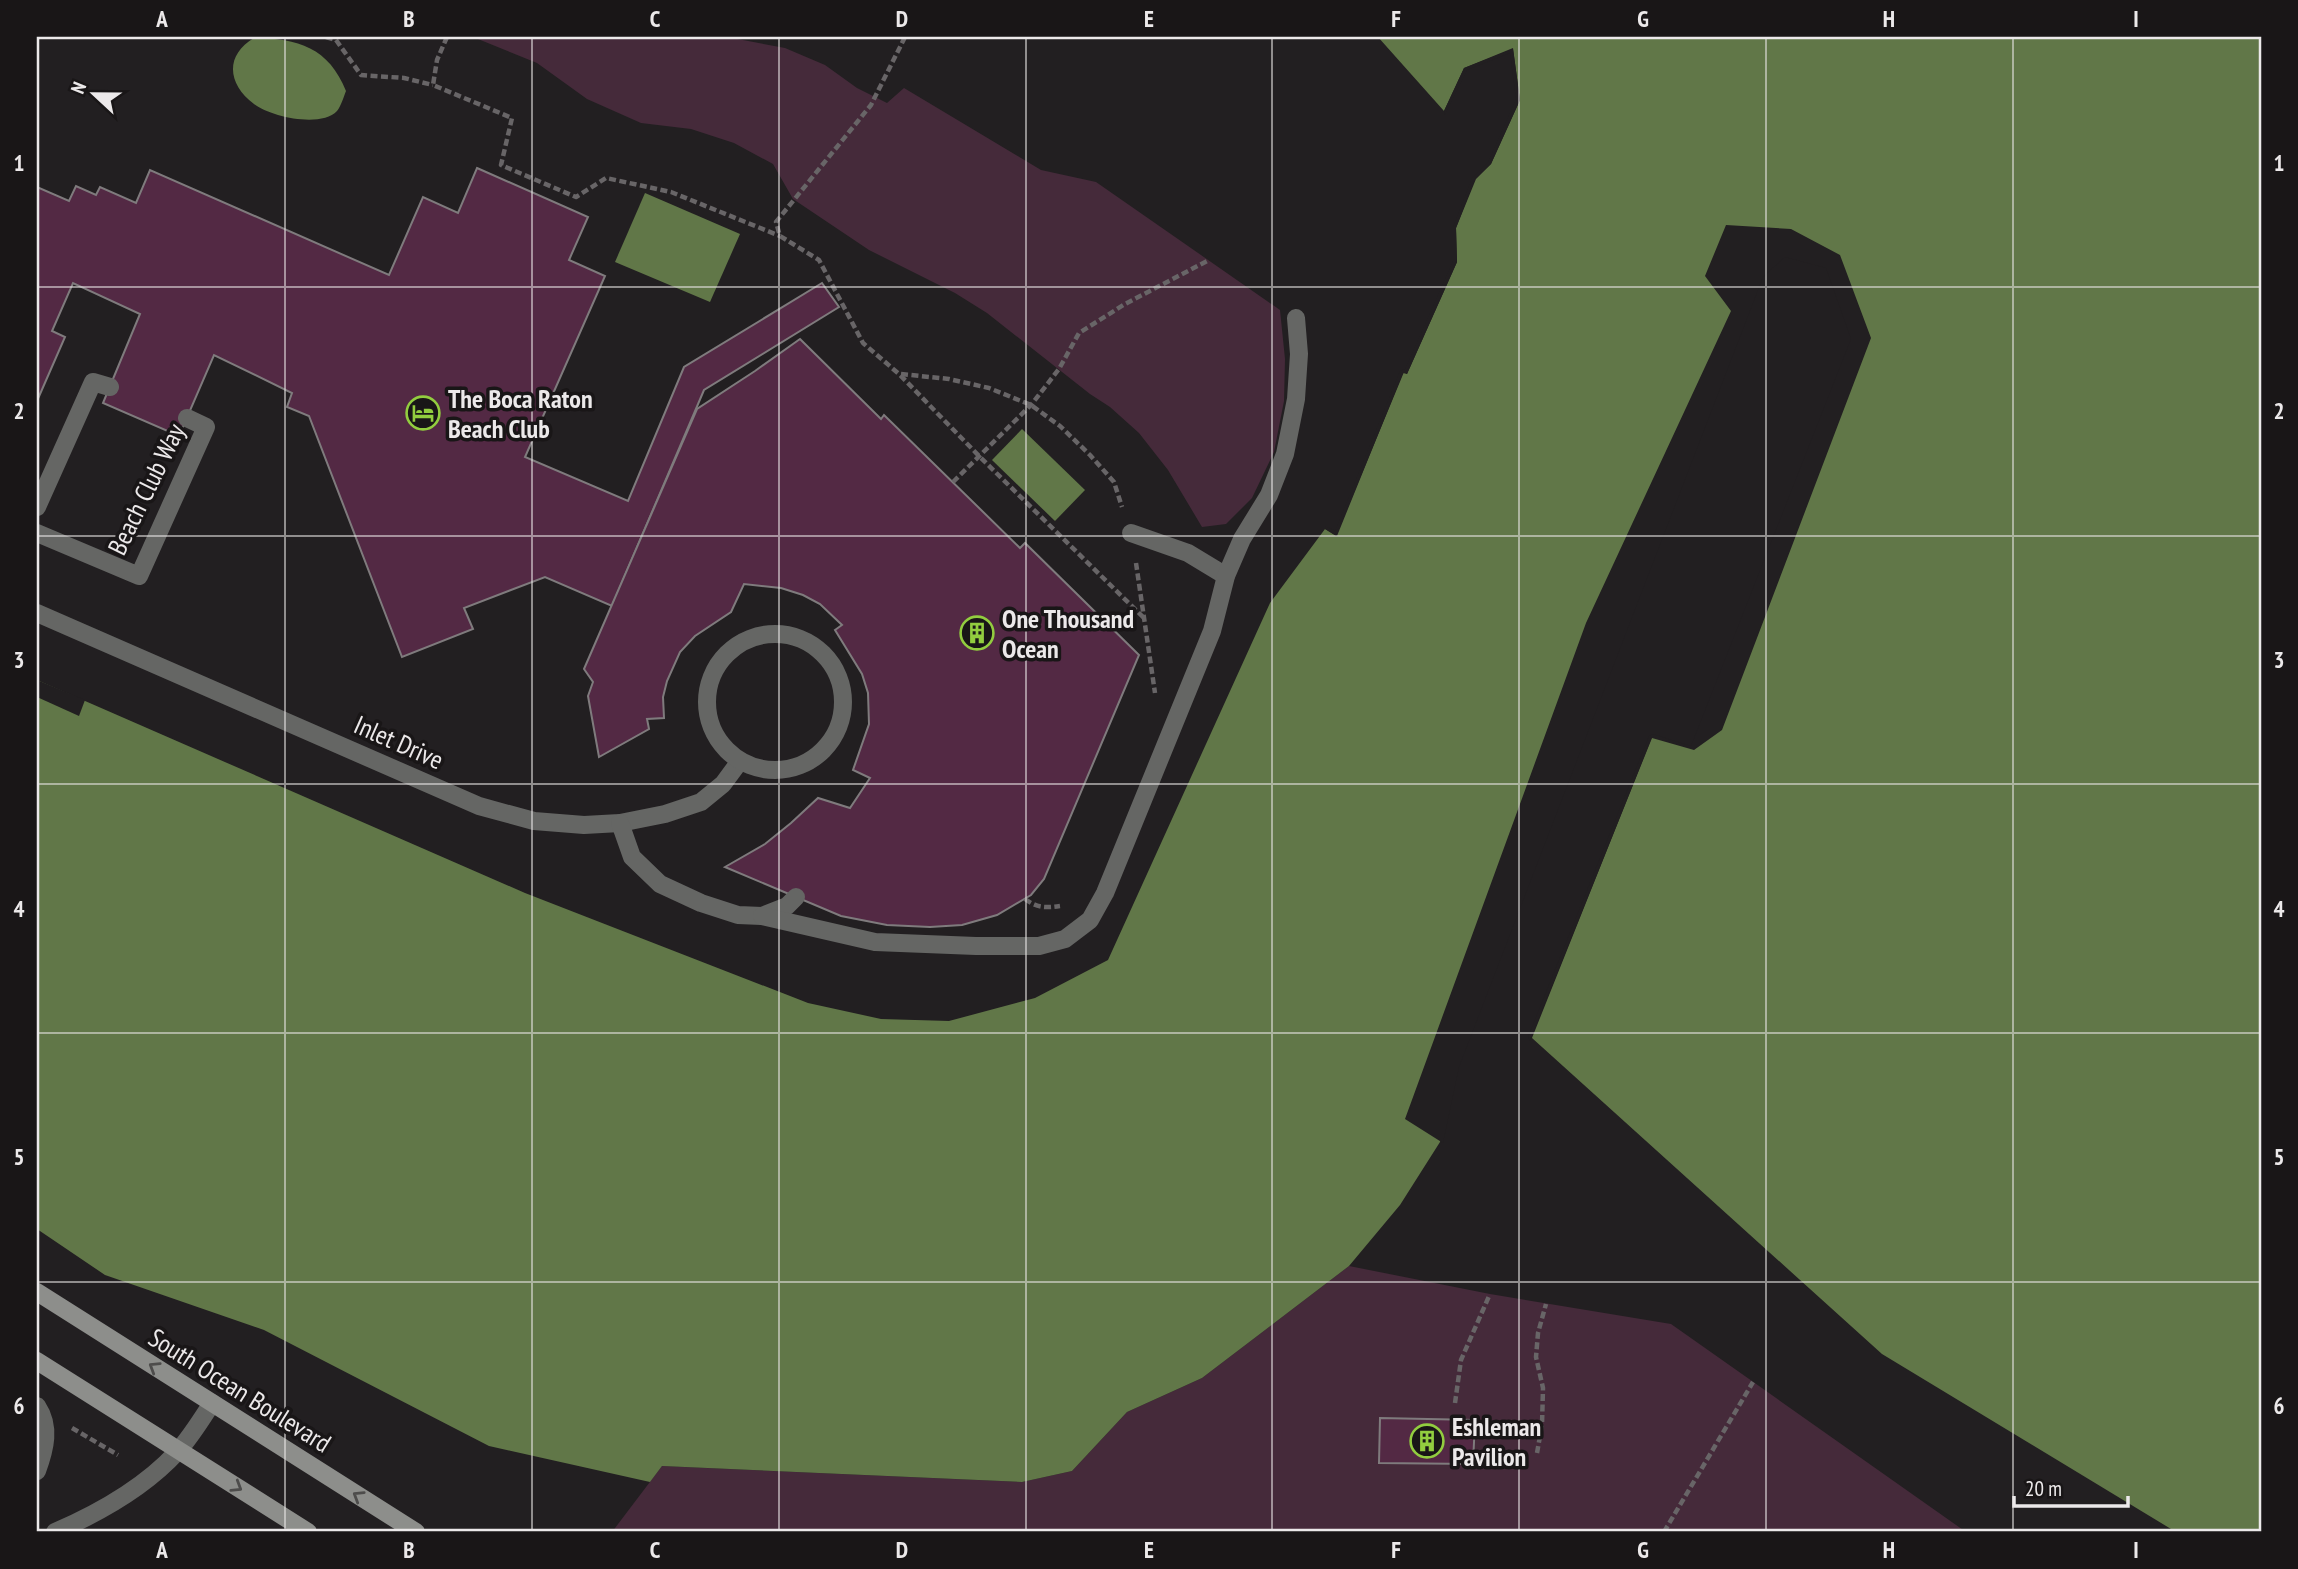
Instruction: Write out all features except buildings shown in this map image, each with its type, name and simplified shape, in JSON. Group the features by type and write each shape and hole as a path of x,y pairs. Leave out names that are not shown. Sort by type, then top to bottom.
{"main road":[{"name":"South Ocean Boulevard","path":"37,1293 416,1532"},
{"path":"37,1362 308,1532"}],"street":[{"path":"620,823 632,857 660,884 701,903 738,915 762,916 875,942 1039,946 1065,939 1090,920 1105,894 1212,631 1226,576 1242,539 1269,495 1285,454 1296,400 1299,354 1296,318"},
{"path":"37,507 93,382 110,387"},
{"name":"Beach Club Way","path":"37,533 139,576 206,427 187,418"},
{"path":"1131,533 1188,554 1226,576"},
{"name":"Inlet Drive","path":"37,613 479,806 534,821 584,825 620,823 665,814 701,802 723,784 740,761"},
{"path":"774,634 799,638 821,652 836,671 843,695 841,720 830,743 811,760 788,770 763,770 740,761 721,744 709,722 706,697 713,673 729,652 750,639 774,634"},
{"path":"762,916 787,906 796,897"},
{"path":"55,1532 94,1514 140,1485 179,1451 212,1403"},
{"path":"37,1405 46,1427 44,1451 37,1471"}],"path":[{"path":"326,37 336,40 361,75 404,78 433,85 512,118 501,165 576,197 606,178 671,192 780,236 819,260 863,343 899,374 1144,618"},
{"path":"433,85 436,60 447,37"},
{"path":"780,236 776,222 871,104 905,37"},
{"path":"953,482 1031,405 1059,369 1079,333 1125,304 1209,260"},
{"path":"899,374 949,379 989,388 1031,405 1060,426 1114,482 1131,533 1155,691 1150,704"},
{"path":"1025,899 1044,908 1065,905"},
{"path":"1455,1403 1461,1360 1490,1294"},
{"path":"1537,1453 1542,1425 1543,1388 1536,1357 1538,1333 1546,1304"},
{"path":"1664,1532 1753,1382"},
{"path":"68,1425 118,1455"}],"shaded area":[{"path":"473,37 727,37 785,48 825,65 857,88 887,103 904,88 1041,170 1096,182 1280,310 1285,359 1284,401 1274,452 1252,498 1226,524 1202,527 1168,470 1139,433 1110,407 987,313 955,293 869,250 793,199 773,164 734,143 691,129 641,123 587,99 537,63"},
{"path":"1378,37 2261,37 2261,1532 2176,1532 1882,1354 1532,1038 1652,737 1694,749 1855,339 1829,265 1784,253 1760,276 1455,1066 1440,1142 1400,1205 1349,1266 1202,1378 1127,1412 1072,1471 1022,1482 662,1466 650,1482 489,1446 264,1330 105,1275 37,1229 37,680 525,893 808,1003 881,1019 949,1021 1035,998 1108,960 1270,603 1325,529 1336,536 1404,372 1407,374 1457,262 1456,228 1476,179 1491,164 1520,100 1513,49 1464,68 1444,111"},
{"path":"254,38 298,43 321,55 339,76 346,91 337,111 320,119 296,119 272,113 254,104 239,88 233,70 238,53"},
{"path":"645,193 740,234 710,302 615,262"},
{"path":"1022,429 1085,490 1055,521 992,460"},
{"path":"1349,1266 1490,1294 1671,1324 1966,1532 612,1532 662,1466 1022,1482 1072,1471 1127,1412 1202,1378"}],"pier":[{"path":"1513,48 1520,100 1491,164 1475,179 1456,228 1457,262 1407,374 1403,373 1337,536 1325,529 1326,526 1335,531 1400,371 1405,369 1453,261 1453,227 1472,178 1488,162 1516,99 1510,53 1467,70 1445,115 1444,111 1464,68"},
{"path":"1726,225 1791,229 1840,255 1871,338 1722,730 1694,750 1652,738 1530,1041 1528,1037 1649,736 1653,734 1691,746 1851,339 1826,268 1785,257 1763,277 1459,1067 1443,1143 1405,1119 1586,623 1731,311 1705,276"},
{"path":"37,680 85,700 79,716 37,697"}],"place":[{"name":"The Boca Raton Beach Club","path":"423,413"},
{"name":"One Thousand Ocean","path":"977,633"},
{"name":"Eshleman Pavilion","path":"1427,1441"}]}
